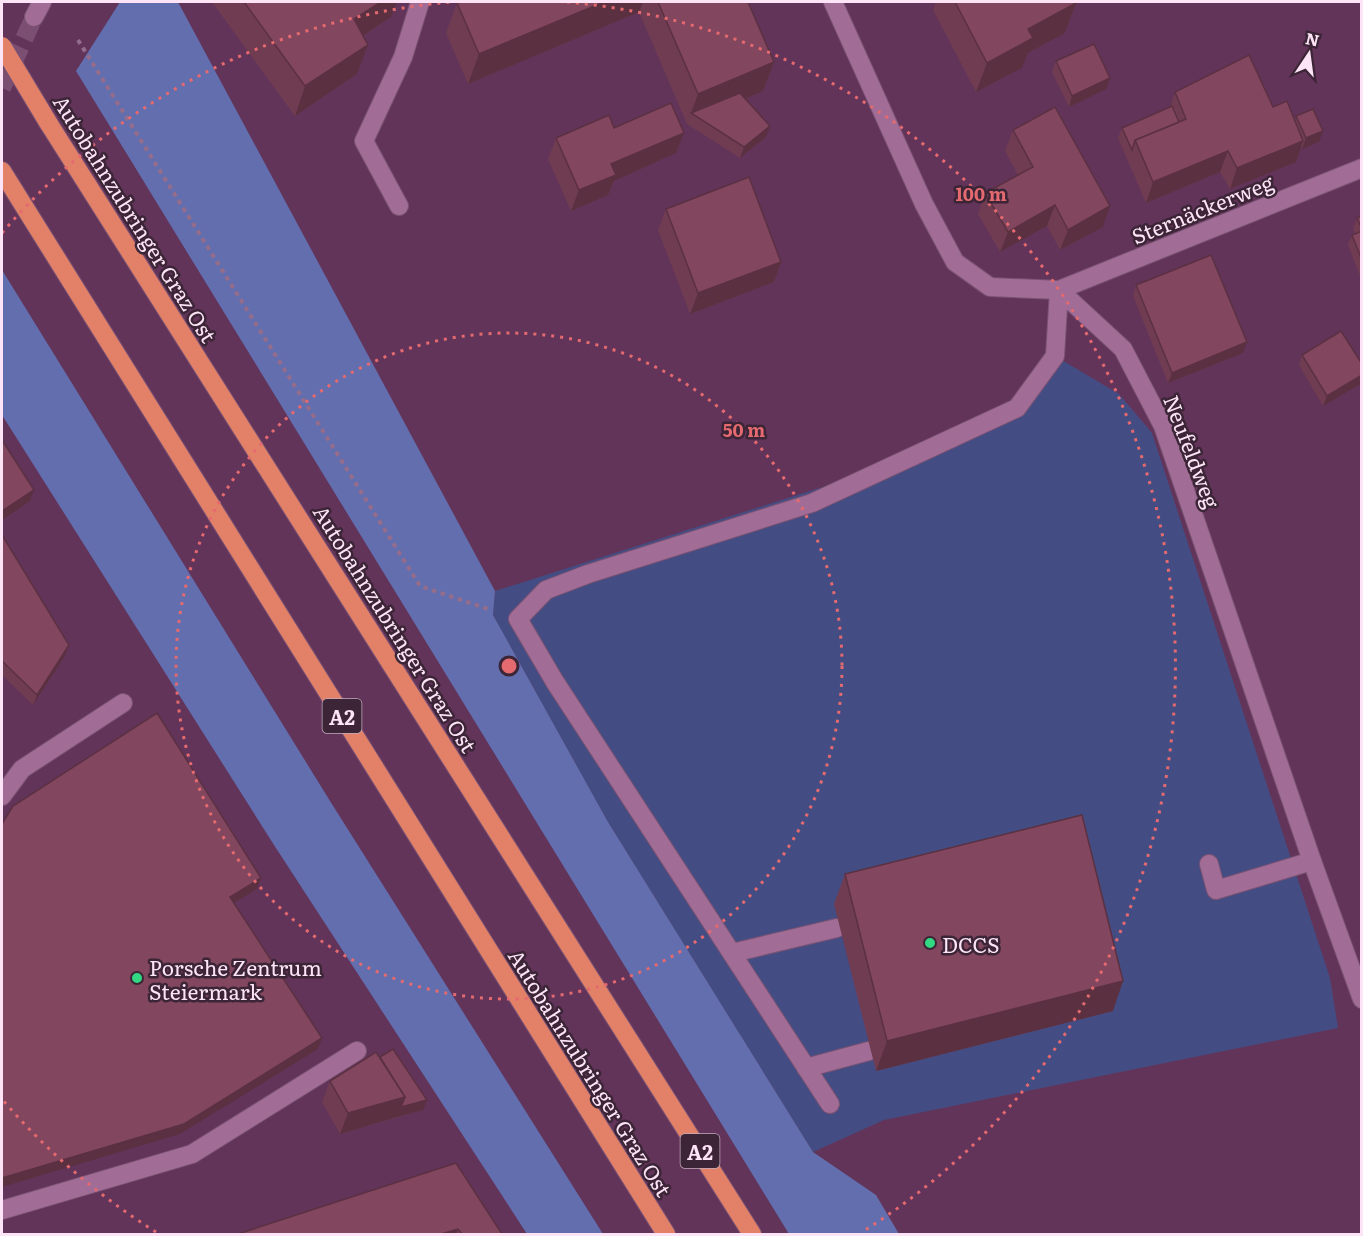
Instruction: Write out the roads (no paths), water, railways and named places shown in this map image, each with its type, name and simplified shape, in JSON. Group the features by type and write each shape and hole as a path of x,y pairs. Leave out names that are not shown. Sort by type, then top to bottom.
{"highway":[{"name":"Autobahnzubringer Graz Ost","path":"2,46 49,124 752,1234"},
{"name":"Autobahnzubringer Graz Ost","path":"2,171 666,1234"}],"street":[{"path":"399,206 364,141 403,57 420,2"},
{"path":"830,1104 555,682 518,619 546,590 588,574 812,503 1017,408 1055,356 1059,290 990,287 955,262 924,204 833,2"},
{"name":"Sternäckerweg","path":"1059,290 1362,168"},
{"name":"Neufeldweg","path":"1059,290 1123,349 1163,426 1312,861 1362,999"},
{"path":"2,796 22,769 123,703"},
{"path":"1209,864 1216,890 1312,861"},
{"path":"732,953 837,928"},
{"path":"2,1210 192,1154 357,1051"},
{"path":"806,1068 869,1051"}],"tunnel":[{"path":"2,88 34,17"}],"place":[{"name":"DCCS","path":"930,943"},
{"name":"Porsche Zentrum Steiermark","path":"137,978"}]}
